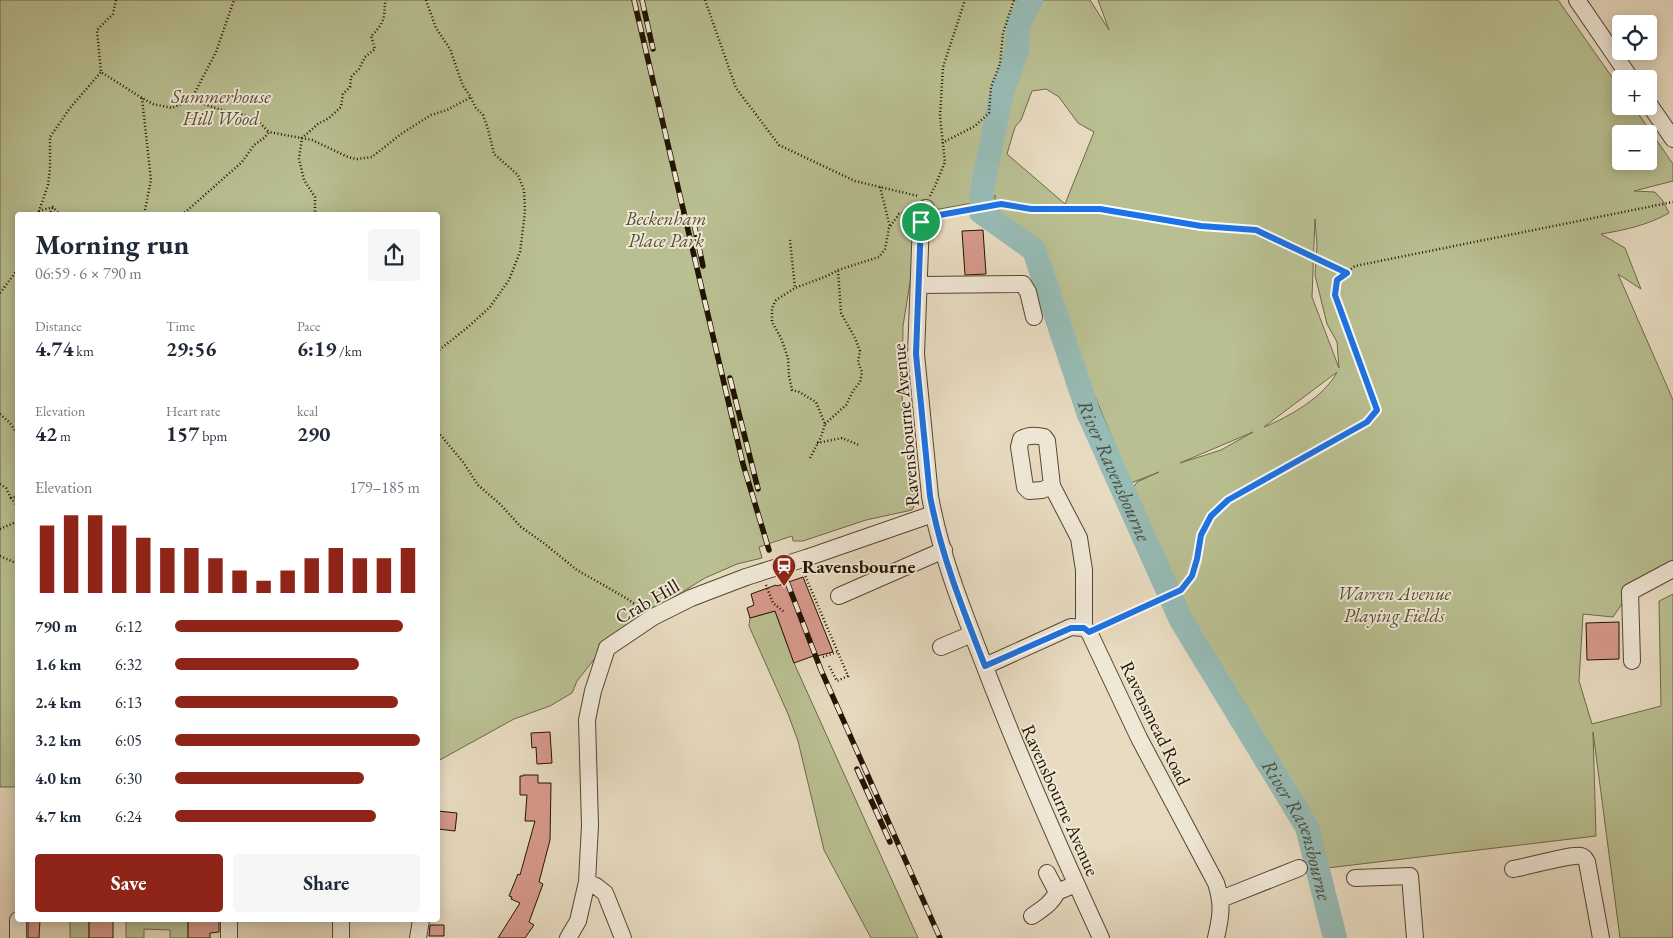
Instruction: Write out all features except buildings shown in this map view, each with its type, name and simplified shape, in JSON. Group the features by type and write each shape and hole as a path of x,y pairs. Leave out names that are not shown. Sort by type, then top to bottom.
{"street":[{"path":"1577,0 1626,70"},
{"path":"1657,115 1673,139"},
{"name":"Ravensbourne Avenue","path":"921,210 916,354 933,514 954,586 1006,723 1101,938"},
{"path":"919,285 1023,284 1028,292 1034,317"},
{"path":"985,666 1071,628 1087,630 1084,570 1079,538 1052,486"},
{"name":"Crab Hill","path":"568,938 578,921 587,882 590,825 587,720 593,691 607,648 653,617 691,598 746,577 805,565 933,514"},
{"path":"839,596 944,550"},
{"path":"1632,661 1630,592 1673,569"},
{"name":"Ravensmead Road","path":"1087,630 1139,738 1216,883 1221,899 1221,918 1216,938"},
{"path":"941,647 972,634"},
{"path":"1512,870 1572,857 1585,858 1601,938"},
{"path":"1221,899 1299,868"},
{"path":"1032,916 1046,907 1055,898 1057,892 1047,873"},
{"path":"1355,878 1410,876 1415,938"},
{"path":"587,882 605,893 623,938"},
{"path":"1057,892 1076,884"},
{"path":"18,922 18,938"},
{"path":"229,922 229,938"},
{"path":"341,922 341,938"},
{"path":"418,938 421,922"}],"path":[{"path":"53,207 39,211 48,185 50,137 70,108 101,72 97,30 113,14 116,0"},
{"path":"101,72 153,104 172,108 191,100 216,52 234,0"},
{"path":"315,212 315,197 304,180 299,159 302,138 341,107 343,94 350,87 351,77 359,69 365,57 375,49 371,36 377,32 384,19 386,0"},
{"path":"426,0 436,28 450,49 463,86 471,96 475,108 483,115 494,154 518,175 524,190 525,212 520,252 509,280 490,307 440,349"},
{"path":"705,0 736,88 779,145 855,181 880,187 934,216 1001,204 1031,209 1100,209 1201,226 1256,230 1347,273"},
{"path":"825,424 816,402 792,390 788,358 781,338 772,322 772,308 776,300 795,288 838,270 879,257 885,249 890,227 899,214 921,210 936,186 945,162 940,116 943,67 965,0"},
{"path":"942,143 975,126 989,113 991,87 1000,64 1003,33 1012,0"},
{"path":"191,100 254,118 269,132 312,140 348,157 357,159 372,157 401,134 431,115 447,110 471,96"},
{"path":"142,98 151,180 145,212"},
{"path":"185,212 242,162 254,145 269,132"},
{"path":"880,187 890,227"},
{"path":"1087,630 1181,590 1192,576 1201,535 1211,516 1228,500 1367,422 1377,410 1335,295 1337,280 1355,266 1673,202"},
{"path":"50,212 53,207"},
{"path":"53,207 57,212"},
{"path":"790,240 795,288"},
{"path":"810,458 825,424 846,405 853,390 860,382 862,372 858,362 860,351 856,338 841,313 838,270"},
{"path":"0,293 15,273"},
{"path":"0,414 15,430"},
{"path":"440,434 463,462 478,485 500,504 521,527 576,570 626,598 643,610"},
{"path":"817,443 842,438 859,445"},
{"path":"0,484 6,488 15,503"},
{"path":"11,498 15,497"},
{"path":"0,529 15,522"},
{"path":"0,556 15,563"},
{"path":"805,565 837,652 848,676 837,681 828,664"},
{"path":"765,584 773,603 784,612"},
{"path":"824,657 837,652"}],"green space":[{"path":"0,0 1090,0 1109,30 1098,0 1558,0 1612,77 1612,115 1639,115 1646,125 1612,125 1612,170 1657,170 1657,141 1673,164 1673,181 1634,191 1655,192 1663,201 1669,213 1636,227 1601,234 1625,248 1641,289 1618,274 1673,400 1673,569 1630,592 1613,617 1583,614 1579,681 1592,724 1661,706 1659,601 1673,594 1673,938 1620,938 1593,732 1596,836 1327,868 1307,827 1176,611 1140,515 1129,494 1137,482 1159,472 1131,483 1080,361 1052,303 1057,302 995,204 995,195 993,199 913,214 916,222 913,264 903,326 902,407 904,435 916,502 912,510 866,520 803,541 793,541 792,536 759,547 762,558 737,564 705,578 615,633 577,681 572,693 550,706 514,719 440,760 440,212 15,212 15,787 0,787","holes":["1046,89 1059,97 1078,123 1094,132 1065,204 1007,154 1015,127 1021,120 1032,91","1315,219 1317,245 1315,275 1327,324 1337,342 1339,368 1312,297","1337,372 1324,389 1305,405 1264,427","1253,432 1221,450 1180,463"]},
{"path":"775,611 794,663 918,938 871,938 824,850 798,741 749,626 750,618"},
{"path":"70,922 89,922 89,938 70,938"},
{"path":"126,922 188,922 188,938 170,938 170,930 144,929 144,938 126,938"}],"waterway":[{"name":"River Ravensbourne","path":"1031,0 1018,25 1017,50 1001,96 982,191 981,212 1034,250 1088,412 1181,620 1307,827 1335,938"}],"railway":[{"path":"634,0 743,464 769,550"},
{"path":"642,0 653,49"},
{"path":"694,224 703,266"},
{"path":"730,378 758,489"},
{"path":"779,561 821,670 940,938"},
{"path":"857,769 890,842"}],"place":[{"name":"Ravensbourne","path":"784,587"}],"route":[{"path":"1001,204 1031,209 1100,209 1201,226 1256,230 1347,273 1337,280 1335,295 1377,410 1367,422 1228,500 1211,516 1201,535 1192,576 1181,590 1089,632 1084,628 1071,628 985,666 954,586 933,514 930,496 916,354 921,222 934,216 1001,204"}],"park label":[{"name":"Summerhouse Hill Wood","path":"221,107"},
{"name":"Beckenham Place Park","path":"666,229"},
{"name":"Warren Avenue Playing Fields","path":"1394,604"}]}
